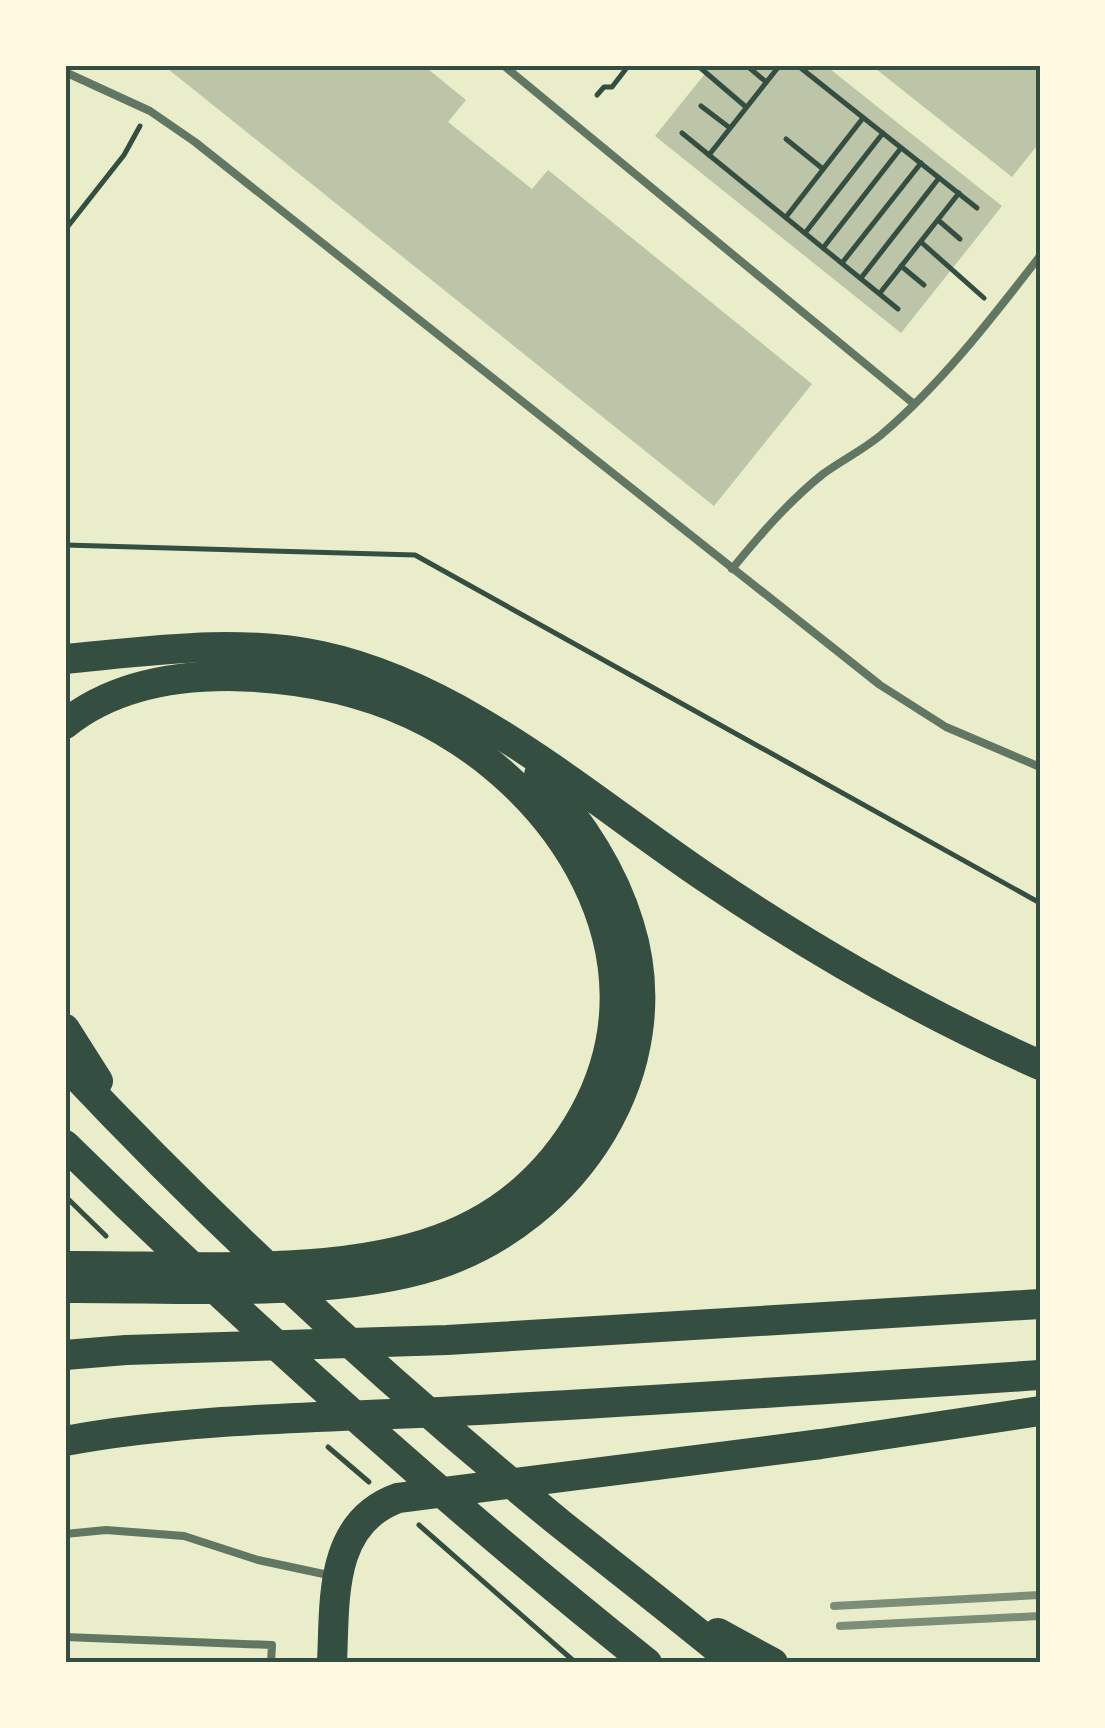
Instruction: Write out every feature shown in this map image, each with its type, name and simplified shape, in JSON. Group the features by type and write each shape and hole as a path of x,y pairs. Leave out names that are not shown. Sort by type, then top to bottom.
{"highway":[{"path":"65,658 194,648 280,649 321,656 396,678 494,732 829,958 947,1022 1040,1066"},
{"path":"65,724 86,709 130,689 154,682 214,676 286,678 322,685 356,693 414,716 487,762 531,803 571,852 587,879 607,931 616,988 615,1018 602,1072 578,1125 545,1171 502,1208 477,1223 422,1245 331,1262 65,1266"},
{"path":"65,1288 250,1287 404,1274 492,1242 542,1206 582,1163 614,1108 633,1052 639,988 637,958 620,898 594,848 552,790 494,732"},
{"path":"65,1029 129,1130"},
{"path":"65,1064 294,1289 391,1377 562,1524 734,1663"},
{"path":"65,1145 291,1359 647,1663"},
{"path":"65,1355 467,1339 1040,1304"},
{"path":"65,1441 106,1433 226,1423 644,1401 1040,1374"},
{"path":"332,1663 337,1578 346,1545 368,1513 381,1504 414,1493 821,1444 1040,1411"},
{"path":"667,1606 774,1663"}],"lane":[{"path":"503,65 914,404"},
{"path":"65,72 150,111 195,142 798,623 896,695 946,727 1040,766"},
{"path":"732,569 763,532 824,474 878,438 914,404 998,310 1040,256"},
{"path":"65,1534 106,1530 184,1536 258,1560 337,1578"},
{"path":"65,1636 272,1646 271,1662 310,1663"}],"path":[{"path":"597,95 604,87 612,87 629,65"},
{"path":"697,65 746,107"},
{"path":"746,65 766,82"},
{"path":"709,154 780,65"},
{"path":"797,65 978,208"},
{"path":"700,106 730,128"},
{"path":"65,230 124,155 150,111"},
{"path":"786,217 863,118"},
{"path":"682,133 898,309"},
{"path":"805,233 884,134"},
{"path":"786,139 823,169"},
{"path":"823,248 901,148"},
{"path":"842,263 921,163"},
{"path":"861,279 939,178"},
{"path":"880,294 959,193"},
{"path":"938,220 960,238"},
{"path":"920,242 998,310"},
{"path":"901,266 924,286"},
{"path":"65,545 416,554 1040,903"},
{"path":"526,1617 576,1663"}],"building":[{"path":"163,65 423,65 466,100 448,122 532,189 548,170 812,384 714,506"},
{"path":"712,65 825,65 1002,206 901,333 655,136"},
{"path":"871,65 1040,65 1040,142 1012,177"}],"railway":[{"path":"834,1606 1040,1595"},
{"path":"840,1626 1040,1616"}]}
